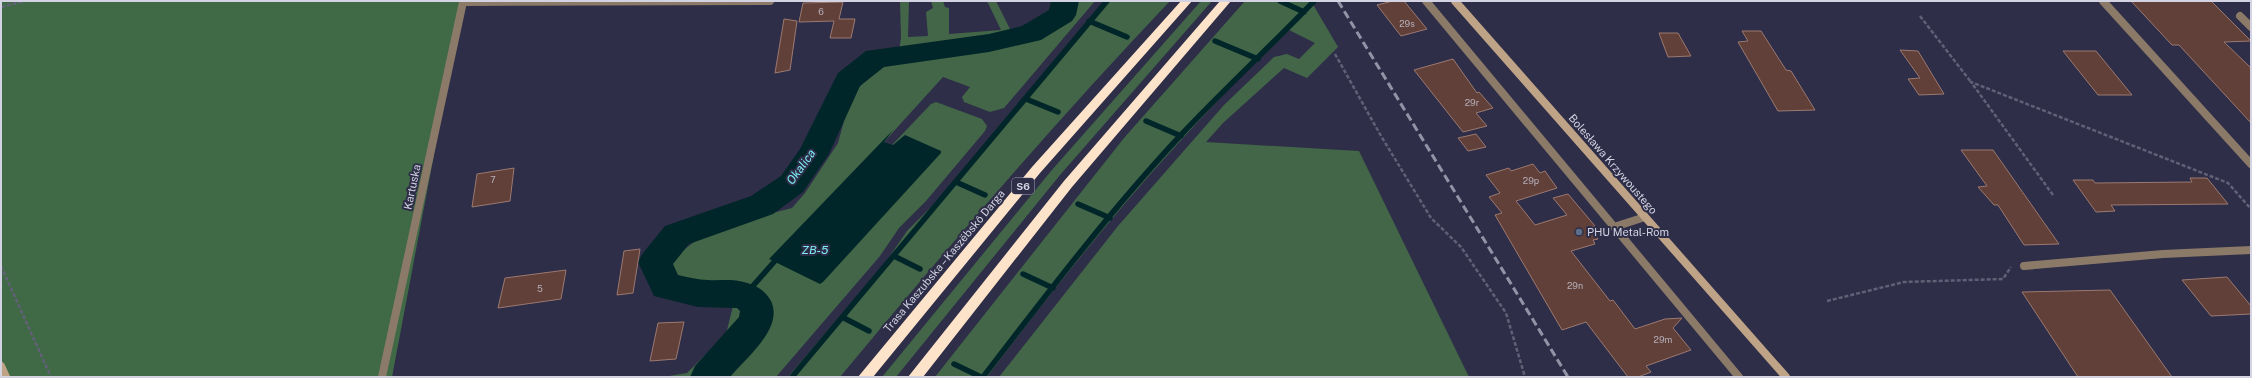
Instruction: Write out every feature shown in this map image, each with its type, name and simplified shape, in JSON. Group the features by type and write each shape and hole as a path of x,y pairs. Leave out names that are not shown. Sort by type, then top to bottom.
{"highway":[{"name":"Trasa Kaszubska – Kaszëbskô Darga","path":"865,377 1036,170 1187,1"},
{"path":"915,377 1068,184 1226,1"}],"main road":[{"name":"Bolesława Krzywoustego","path":"1455,1 1786,377"},
{"path":"1,366 6,377"}],"street":[{"path":"464,2 770,1"},
{"path":"1426,1 1739,377"},
{"path":"2103,1 2251,164"},
{"name":"Kartuska","path":"382,377 464,2"},
{"path":"2240,16 2251,27"},
{"path":"1614,227 1645,217"},
{"path":"2024,266 2163,254 2251,250"}],"path":[{"path":"1,7 25,1"},
{"path":"1920,16 1971,82 2053,195"},
{"path":"1335,54 1381,136 1431,218 1461,247 1506,313 1525,377"},
{"path":"1971,82 2228,183 2251,209"},
{"path":"1,266 52,377"},
{"path":"1827,301 1904,282 2003,279 2010,267 2024,266"}],"green space":[{"path":"1,1 463,1 392,377 1,377"},
{"path":"900,1 909,1 908,37 928,36 926,12 933,8 931,1 943,1 945,7 949,8 949,34 1001,30 987,1 996,1 1010,29 1022,28 1022,36 1029,33 1046,15 1069,11 1078,1 1095,1 1004,108 990,112 964,102 962,97 970,87 943,77 884,142 892,145 931,104 936,102 982,119 987,126 985,131 926,201 899,228 880,256 776,377 663,377 687,373 726,334 734,302 722,299 727,291 703,286 668,272 677,255 711,229 792,208 805,193 838,143 850,99 875,67 898,57 901,38"},
{"path":"1105,1 1170,1 1002,186 840,377 788,377 885,263 907,231 935,203"},
{"path":"1201,1 1212,1 1060,175 896,377 882,377 1051,171"},
{"path":"1245,1 1311,1 1338,47 1307,78 1284,68 1223,123 1206,142 1359,151 1469,377 999,377 1118,226 1224,105 1274,57 1287,54 1299,59 1315,43 1289,30 1248,70 1168,154 1130,197 1057,286 987,377 935,377 1124,138"}],"water":[{"name":"ZB-5","path":"893,130 884,142 893,145 905,135 941,151 941,153 823,282 820,284 769,259"}],"building":[{"path":"1393,1 1404,1 1427,29 1401,36 1377,5"},
{"path":"2131,1 2211,1 2251,41 2224,42 2251,68 2251,123 2179,45 2172,45"},
{"path":"843,2 839,19 855,19 851,38 830,38 834,21 799,22 803,3"},
{"path":"784,19 797,21 790,70 775,73"},
{"path":"1742,31 1761,31 1786,70 1791,71 1815,110 1778,111 1738,42 1748,41"},
{"path":"1659,33 1678,33 1691,56 1668,57"},
{"path":"1900,50 1918,51 1944,94 1919,95 1908,79 1920,78"},
{"path":"2063,51 2096,51 2132,95 2098,95"},
{"path":"1453,59 1477,93 1479,92 1493,108 1476,113 1487,126 1463,132 1414,70"},
{"path":"1476,134 1486,147 1468,151 1458,138"},
{"path":"1961,150 1993,150 2059,244 2024,245 1998,205 1994,205 1978,187 1987,186"},
{"path":"1533,164 1540,173 1545,171 1557,188 1516,201 1535,225 1567,215 1553,198 1568,194 1595,226 1589,228 1598,239 1593,240 1595,244 1571,251 1610,301 1613,300 1635,329 1665,319 1682,318 1673,328 1691,350 1646,366 1651,372 1638,377 1628,377 1586,322 1562,330 1495,215 1502,213 1489,197 1500,193 1486,175 1509,168 1511,171"},
{"path":"514,168 510,201 472,207 477,174"},
{"path":"2190,178 2207,178 2228,204 2111,205 2115,211 2096,212 2073,180 2093,180 2095,183 2192,182"},
{"path":"640,249 633,293 617,295 624,251"},
{"path":"566,270 561,299 498,308 505,278"},
{"path":"2227,277 2251,306 2251,314 2211,316 2182,280"},
{"path":"2110,290 2172,377 2078,377 2022,292"},
{"path":"684,322 676,359 650,361 658,323"}],"waterway":[{"name":"Okalica","path":"708,377 756,321 757,310 754,303 750,299 737,294 708,294 666,286 655,262 677,235 762,205 792,184 813,154 848,80 876,58 989,43 1031,33 1062,15 1065,1"},
{"path":"1090,21 1107,1"},
{"path":"1280,1 1304,12"},
{"path":"1304,12 1314,1"},
{"path":"1257,59 1304,12"},
{"path":"842,317 1090,21"},
{"path":"1090,21 1127,37"},
{"path":"1215,41 1257,59"},
{"path":"1180,136 1257,59"},
{"path":"1026,99 1058,112"},
{"path":"1146,121 1180,136"},
{"path":"1109,217 1180,136"},
{"path":"956,182 985,195"},
{"path":"1078,204 1109,217"},
{"path":"1052,287 1109,217"},
{"path":"894,256 920,269"},
{"path":"744,296 774,262"},
{"path":"1023,274 1052,287"},
{"path":"983,377 1052,287"},
{"path":"792,377 842,317"},
{"path":"842,317 869,331"},
{"path":"954,364 981,377"}],"railway":[{"path":"1338,1 1568,377"}],"place":[{"name":"PHU Metal-Rom","path":"1579,232"}]}
